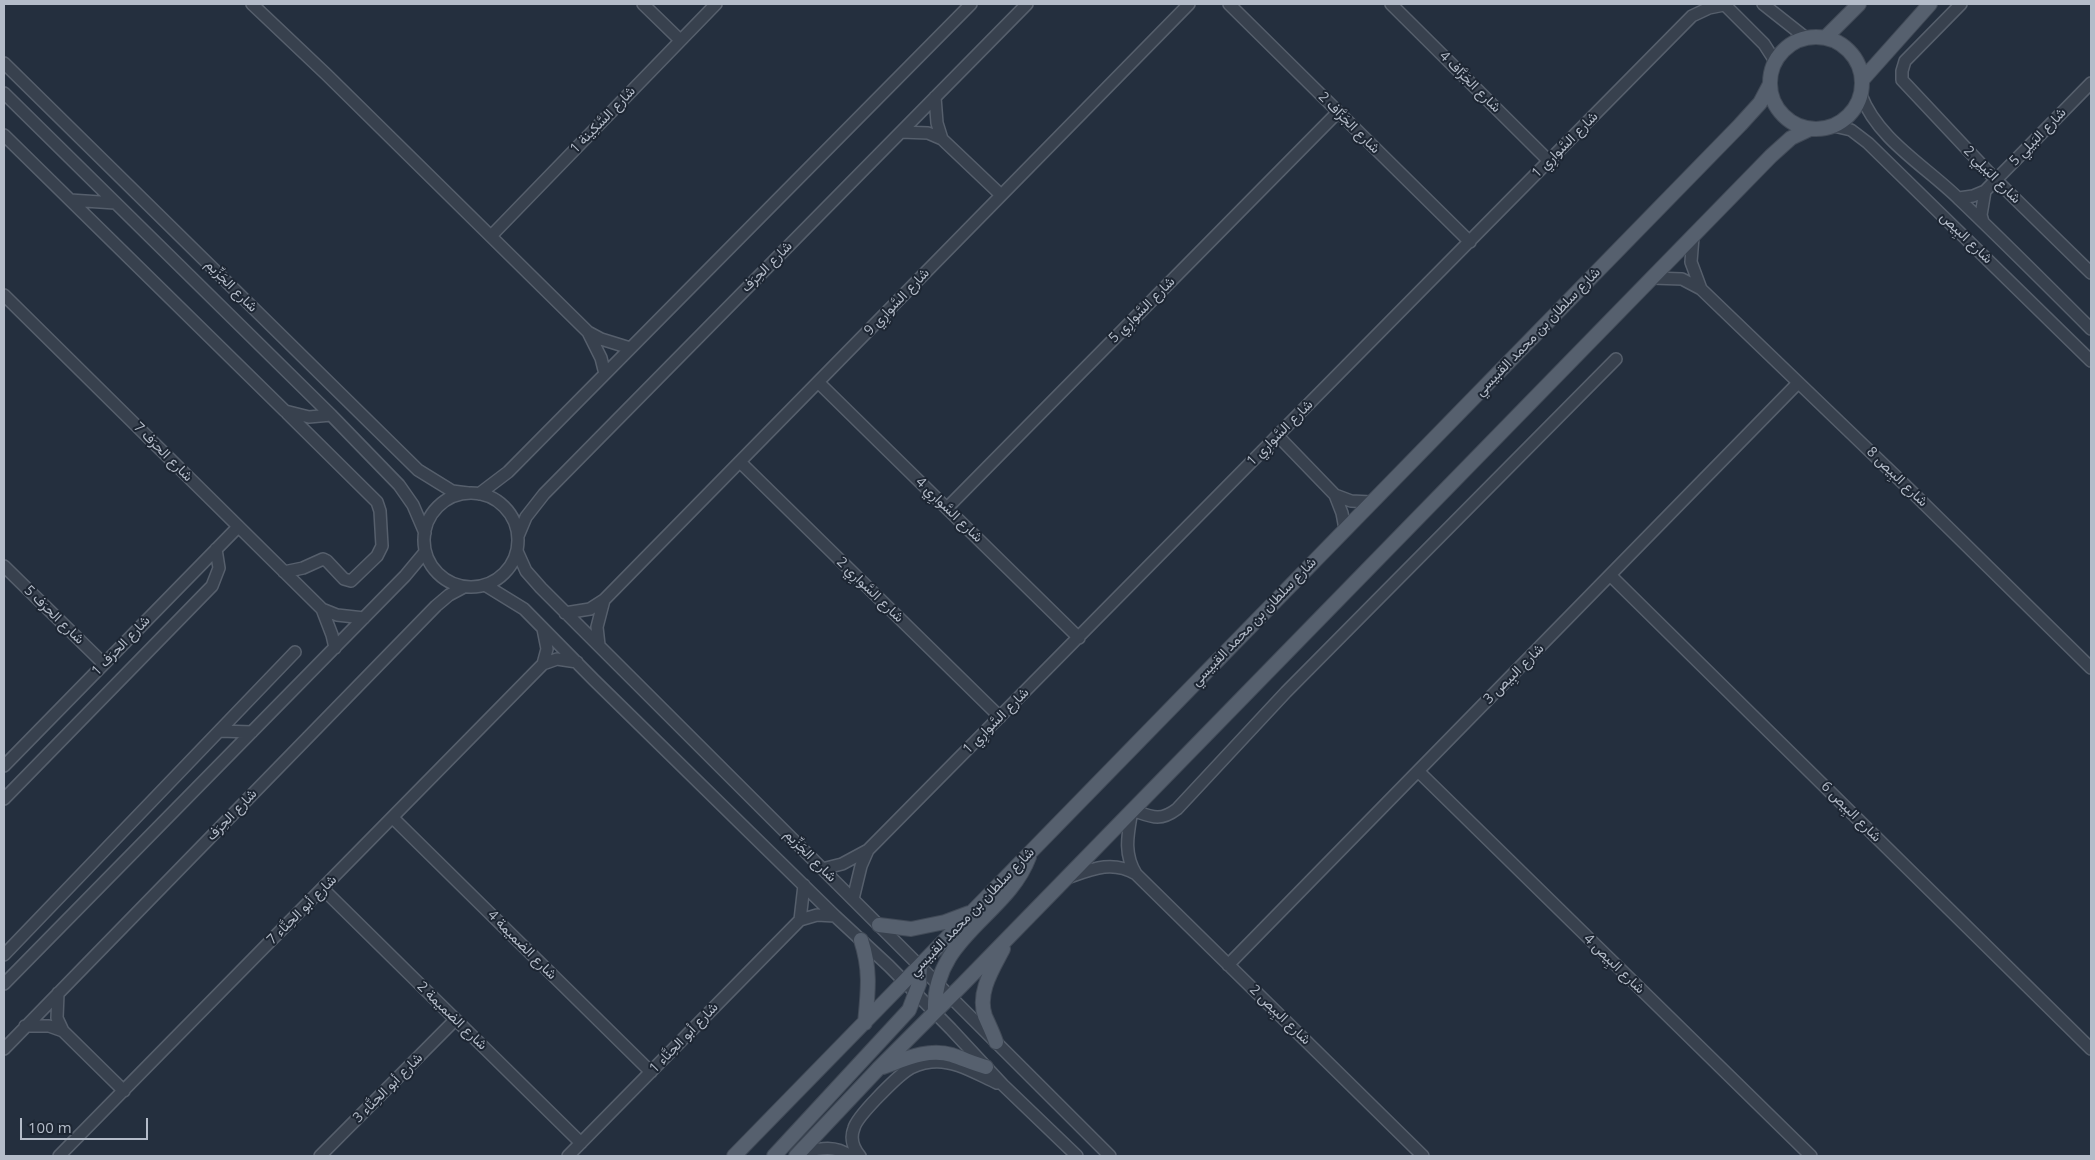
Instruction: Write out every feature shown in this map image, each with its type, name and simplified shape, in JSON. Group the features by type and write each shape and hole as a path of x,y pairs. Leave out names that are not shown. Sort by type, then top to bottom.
{"main road":[{"path":"1826,38 1859,4"},
{"path":"1863,79 1930,4"},
{"path":"797,1155 878,1069 1791,138 1810,129 1834,126 1848,117 1861,95 1863,79 1860,67 1855,57 1842,44 1826,38 1806,38 1794,43 1783,51 1775,61 1770,84 1772,97 1778,109 1792,122 1810,129"},
{"name":"شارع سلطان بن محمد القبيسي","path":"734,1156 906,982 1031,851 1740,125 1760,103 1770,84"},
{"path":"935,1012 938,983 943,969 953,952 1022,874 1031,851"},
{"path":"879,925 911,929 945,922 972,912"},
{"path":"996,1042 985,1016 983,999 990,974 1010,936"},
{"path":"861,940 865,952 869,981 865,1022"},
{"path":"774,1156 909,1010 917,994 920,966"},
{"path":"878,1069 908,1058 935,1053 952,1055 986,1067"}],"street":[{"path":"252,4 588,332 601,340 630,348"},
{"path":"643,4 680,40"},
{"name":"شارع السَّكِينة 1","path":"490,236 716,4"},
{"path":"474,494 489,497 506,509 512,517 518,536 517,551 513,562 506,572 496,580 485,585 464,587 451,583 439,575 431,565 426,552 425,533 433,513 448,499 474,494 508,472 971,4"},
{"name":"شارع الحِرَف","path":"518,536 526,517 544,494 1027,4"},
{"name":"شارع السَّوارِي 9","path":"566,613 590,609 604,600 1189,4"},
{"name":"شارع الجَزَّاف 2","path":"1230,4 1470,242"},
{"name":"شارع الجَزَّاف 4","path":"1392,4 1549,160"},
{"name":"شارع السَّوارِي 1","path":"1692,16 1697,4"},
{"path":"1724,4 1764,44 1775,61"},
{"name":"شارع السَّوارِي 1","path":"822,869 842,864 868,850 1692,16 1709,8 1724,4"},
{"path":"1763,4 1806,38"},
{"name":"شارع البَيلِي 2","path":"1962,4 1910,56 1902,71 1902,80 1909,90 1996,180 2091,273"},
{"name":"شارع الجَزِّيم","path":"4,63 418,470 452,491 474,494"},
{"name":"شارع البَيلِي 5","path":"1958,198 1973,196 1985,191 2091,83"},
{"name":"شارع الجَزِّيم","path":"4,93 331,415 399,485 413,505 425,533"},
{"name":"شارع البِيص","path":"1861,95 1867,111 1884,131 1958,198 2091,329"},
{"path":"935,97 936,117 942,138"},
{"name":"شارع السَّوارِي 5","path":"947,508 1338,112"},
{"name":"شارع البِيص","path":"1834,126 1851,130 1868,143 2091,361"},
{"path":"901,132 928,133 942,138 1001,195"},
{"path":"4,135 377,502 380,511 382,546 377,556 351,581 344,579 323,559 302,568 284,572"},
{"path":"1983,222 1985,191"},
{"path":"70,200 115,203"},
{"name":"شارع البِيص 8","path":"1693,237 1691,262 1701,288"},
{"name":"شارع البِيص 8","path":"1653,278 1682,279 1701,288 2091,668"},
{"name":"شارع الحرَف 7","path":"4,296 322,609 337,615 364,618"},
{"path":"588,332 601,358 605,374"},
{"path":"1132,810 1155,818 1168,816 1177,809 1286,692 1616,360"},
{"name":"شارع السَّوارِي 4","path":"818,382 1079,638"},
{"name":"شارع البِيص 3","path":"1228,965 1798,383"},
{"path":"285,411 301,416 318,417 331,415"},
{"path":"305,431 308,424 318,417"},
{"path":"1278,436 1335,495 1342,513 1345,529"},
{"name":"شارع السَّوارِي 2","path":"740,462 1000,717"},
{"path":"1335,495 1350,501 1371,502"},
{"name":"شارع الحرَف 1","path":"4,766 238,526"},
{"path":"4,799 212,586 219,568 216,549"},
{"name":"شارع الجَزِّيم","path":"517,551 526,570 566,613 1110,1156"},
{"path":"4,984 335,648 426,552"},
{"name":"شارع الحرَف 5","path":"4,566 104,664"},
{"name":"شارع البِيص 6","path":"1611,576 2091,1049"},
{"name":"شارع الجَزِّيم","path":"485,585 524,609 542,626 835,916 906,982 1003,1085 1077,1156"},
{"name":"شارع الحِرَف","path":"4,1050 25,1026 436,606 448,595 464,587"},
{"path":"599,645 598,618 604,600"},
{"name":"شارع الحرَف 7","path":"322,609 332,634 335,648"},
{"path":"542,626 546,641 543,664 557,659 578,662"},
{"path":"4,955 295,652"},
{"name":"شارع أبو الحِنَّاء 7","path":"59,1156 543,664"},
{"path":"220,731 252,732"},
{"name":"شارع البِيص 4","path":"1418,771 1811,1156"},
{"name":"شارع البِيص 2","path":"1132,810 1127,851 1136,874 1423,1156"},
{"name":"شارع الضميمة 4","path":"393,818 651,1072"},
{"name":"شارع السَّوارِي 1","path":"853,899 861,866 868,850"},
{"name":"شارع البِيص 2","path":"1067,878 1104,866 1121,867 1136,874"},
{"path":"804,884 800,920 817,914 835,916"},
{"name":"شارع الضميمة 2","path":"323,889 581,1143"},
{"name":"شارع أبو الحِنَّاء 1","path":"568,1156 800,920"},
{"path":"58,993 57,1018 63,1031 124,1091"},
{"name":"شارع أبو الحِنَّاء 3","path":"320,1156 455,1020"},
{"path":"25,1026 49,1026 63,1031"},
{"path":"860,1156 852,1140 855,1124 900,1076 912,1068 925,1063 946,1062 1003,1085"},
{"path":"797,1155 828,1148 840,1150 850,1156"}]}
